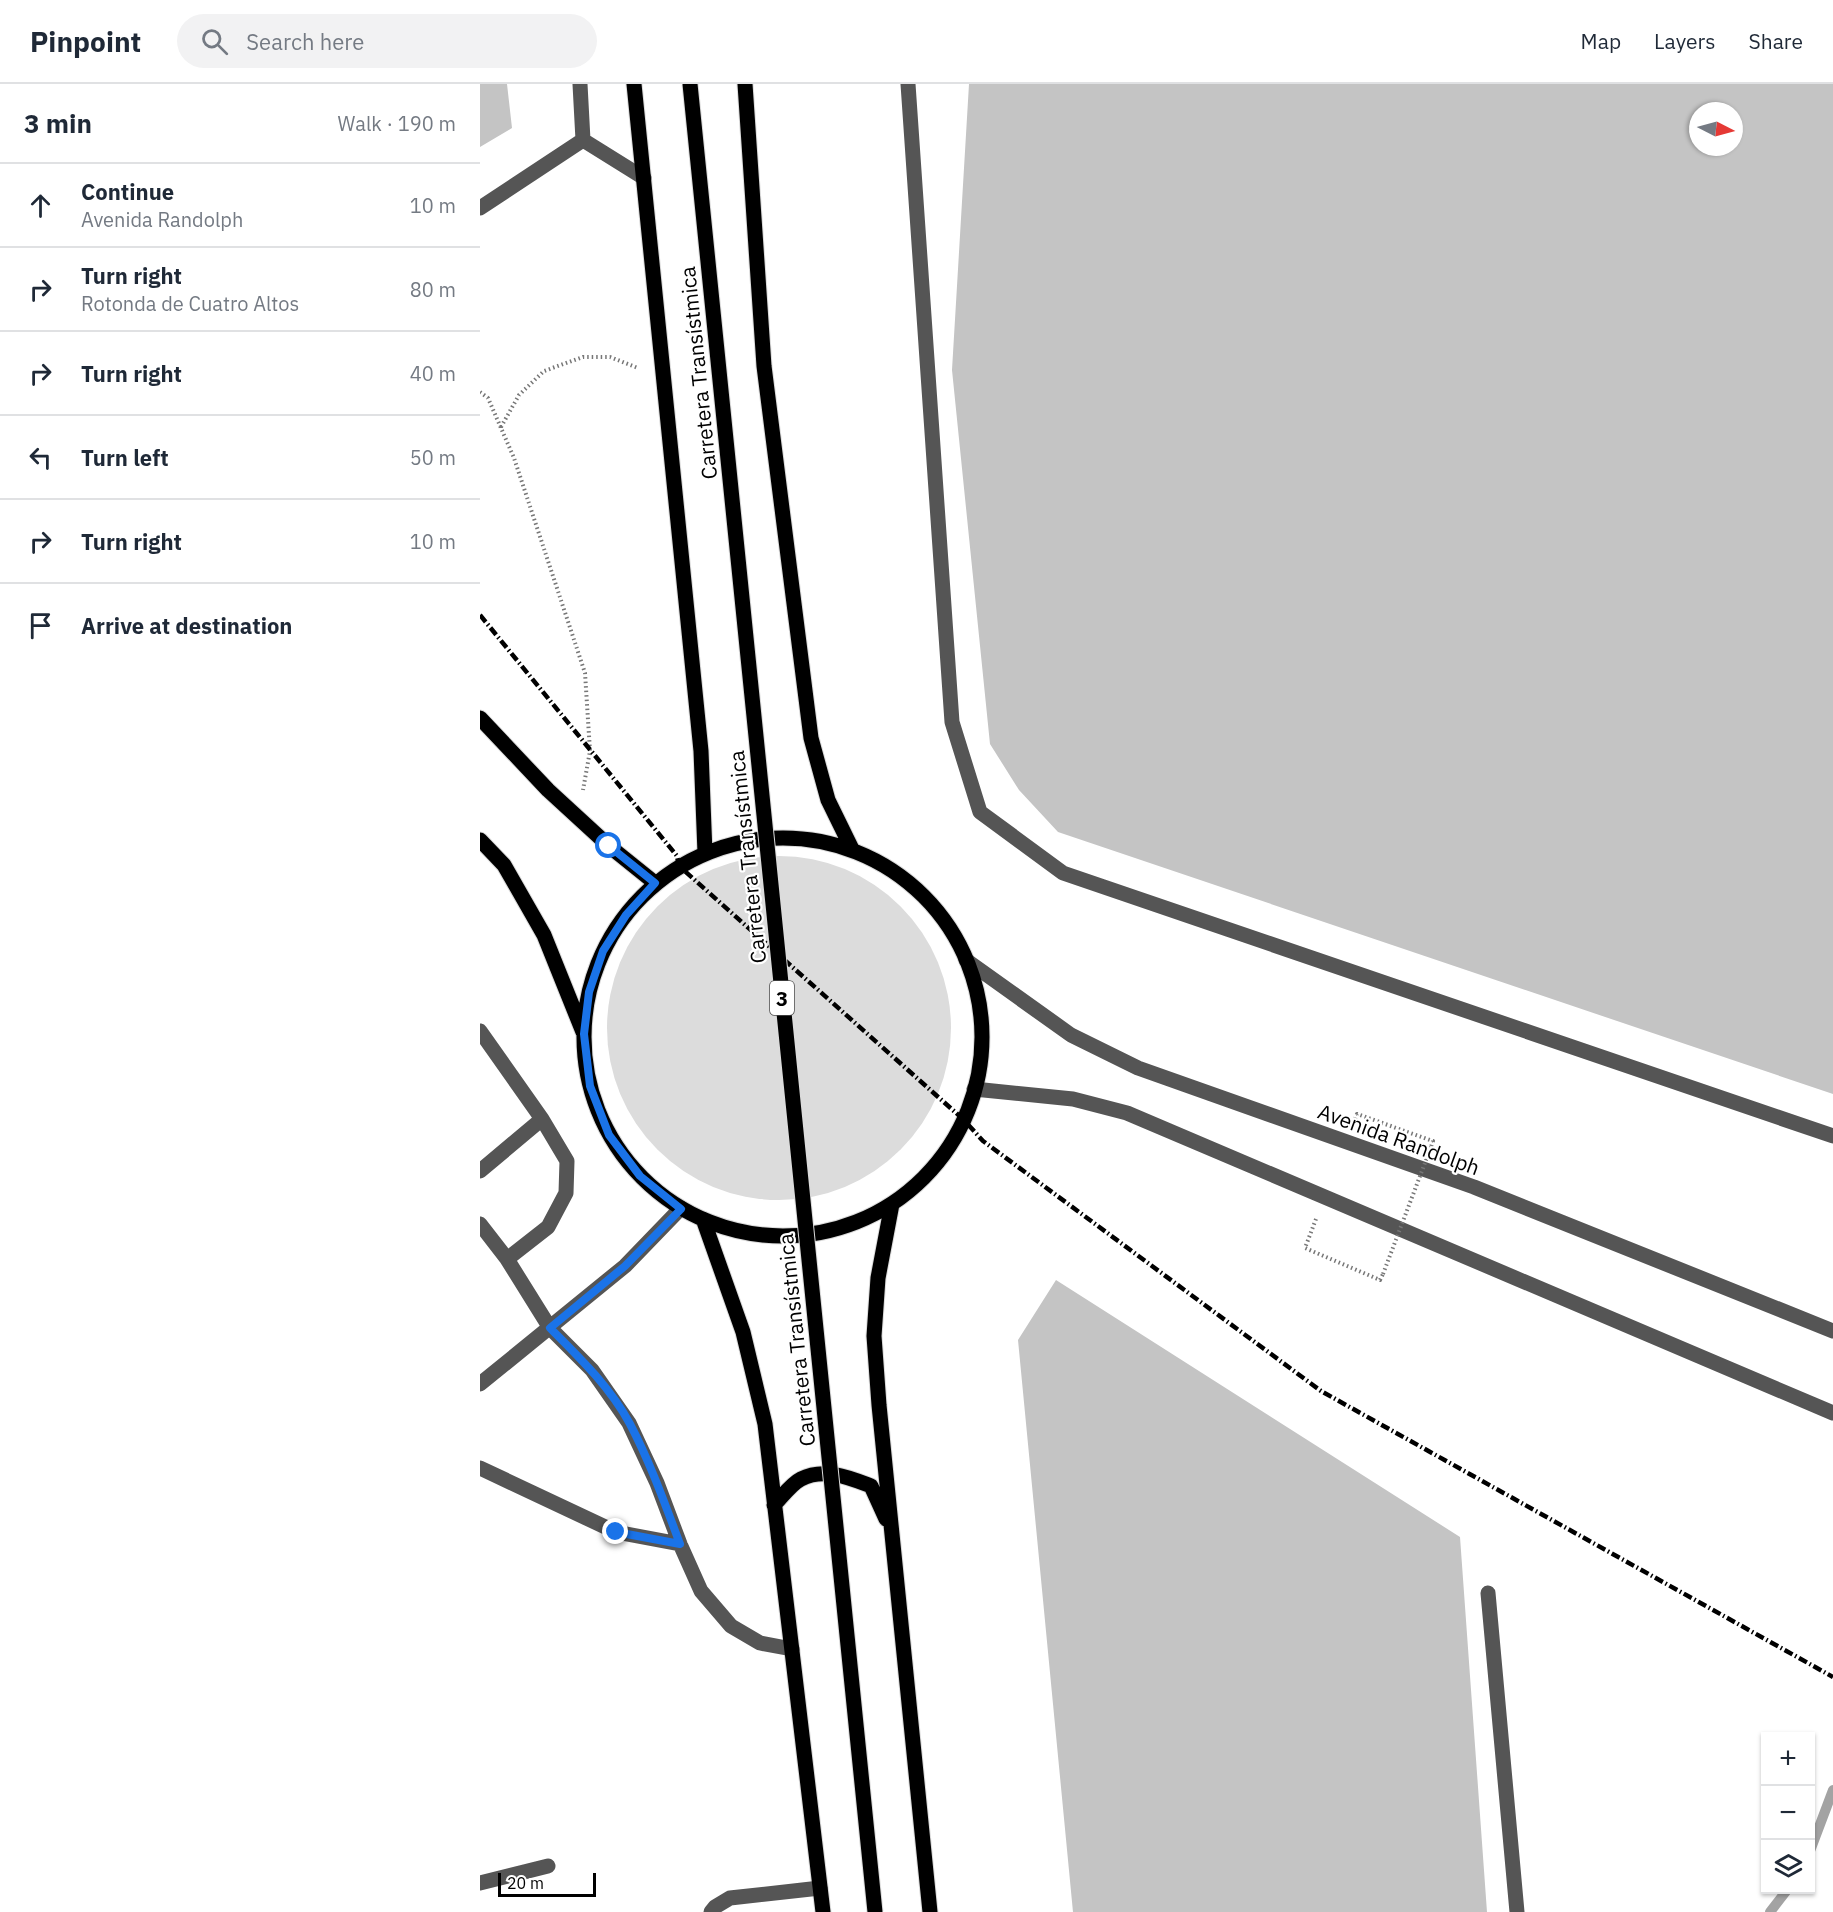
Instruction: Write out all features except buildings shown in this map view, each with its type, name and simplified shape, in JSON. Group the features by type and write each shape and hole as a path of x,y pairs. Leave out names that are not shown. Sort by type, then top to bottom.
{"main road":[{"path":"634,84 701,751 705,853"},
{"name":"Carretera Transístmica","path":"690,84 875,1912"},
{"path":"745,84 764,366 811,738 828,800 852,849"},
{"path":"480,718 548,790 609,846 655,883"},
{"path":"778,837 815,839 852,849 888,867 921,892 947,924 966,960 979,1002 981,1046 974,1089 964,1120 945,1152 921,1181 892,1204 852,1224 809,1235 765,1236 722,1227 681,1209 640,1176 609,1135 590,1086 584,1034 589,992 603,951 626,915 655,883 679,866 705,853 741,841 778,837"},
{"path":"480,840 504,865 544,935 584,1034"},
{"path":"892,1204 878,1278 874,1335 891,1529 930,1912"},
{"path":"703,1219 726,1280 746,1344 765,1424 823,1912"},
{"path":"774,1505 801,1479 822,1474 845,1477 871,1486 891,1529"}],"street":[{"path":"580,84 583,140"},
{"path":"908,84 952,722 980,812 1063,873 1833,1136"},
{"path":"583,140 644,178"},
{"path":"480,208 583,140"},
{"name":"Avenida Randolph","path":"966,960 1071,1035 1138,1068 1474,1187 1833,1331"},
{"path":"483,1041 542,1119 567,1161 566,1193 548,1227 507,1259"},
{"path":"974,1089 1073,1099 1127,1113 1833,1413"},
{"path":"480,1171 542,1119"},
{"path":"480,1384 625,1266 681,1209"},
{"path":"480,1224 507,1259 550,1328 592,1370 629,1423 657,1483 701,1591 731,1626 760,1643 792,1650"},
{"path":"480,1468 616,1532 680,1544"},
{"path":"1488,1593 1517,1912"},
{"path":"480,1883 548,1866"},
{"path":"711,1912 730,1898 820,1888"}],"path":[{"path":"500,427 519,395 544,371 583,357 610,357 664,377"},
{"path":"480,392 488,398 514,458 585,674 590,751 578,817"},
{"path":"1357,1114 1433,1141"},
{"path":"1325,1197 1305,1248 1380,1280 1431,1147"}],"shaded area":[{"path":"779,856 812,860 845,869 888,895 912,919 938,962 947,995 951,1028 947,1061 938,1094 912,1137 888,1161 845,1187 812,1196 779,1200 746,1196 713,1187 670,1161 646,1137 620,1094 611,1061 607,1028 611,995 620,962 646,919 670,895 713,869 746,860"}],"waterway":[{"path":"1814,1840 1833,1790"},
{"path":"1770,1912 1784,1894"}],"railway":[{"path":"480,615 677,856 679,866 964,1120 983,1141 1321,1391 1833,1677"}],"route":[{"path":"609,846 655,883 626,915 603,951 589,992 584,1034 590,1086 609,1135 640,1176 681,1209 625,1266 550,1328 592,1370 629,1423 657,1483 680,1544 616,1532"}]}
